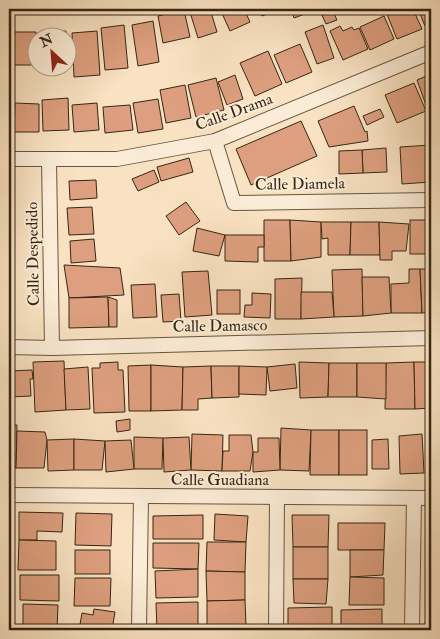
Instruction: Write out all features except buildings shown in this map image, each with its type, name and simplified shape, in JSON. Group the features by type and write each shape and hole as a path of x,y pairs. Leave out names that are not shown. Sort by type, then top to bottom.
{"street":[{"name":"Calle Drama","path":"9,159 117,159 215,141 431,52"},
{"name":"Calle Diamela","path":"215,141 234,203 431,200"},
{"name":"Calle Despedido","path":"48,160 52,348"},
{"name":"Calle Damasco","path":"9,347 52,348 431,338"},
{"name":"Calle Guadiana","path":"9,495 431,498"},
{"path":"139,630 141,497"},
{"path":"276,630 277,497"},
{"path":"412,630 414,498"}]}
